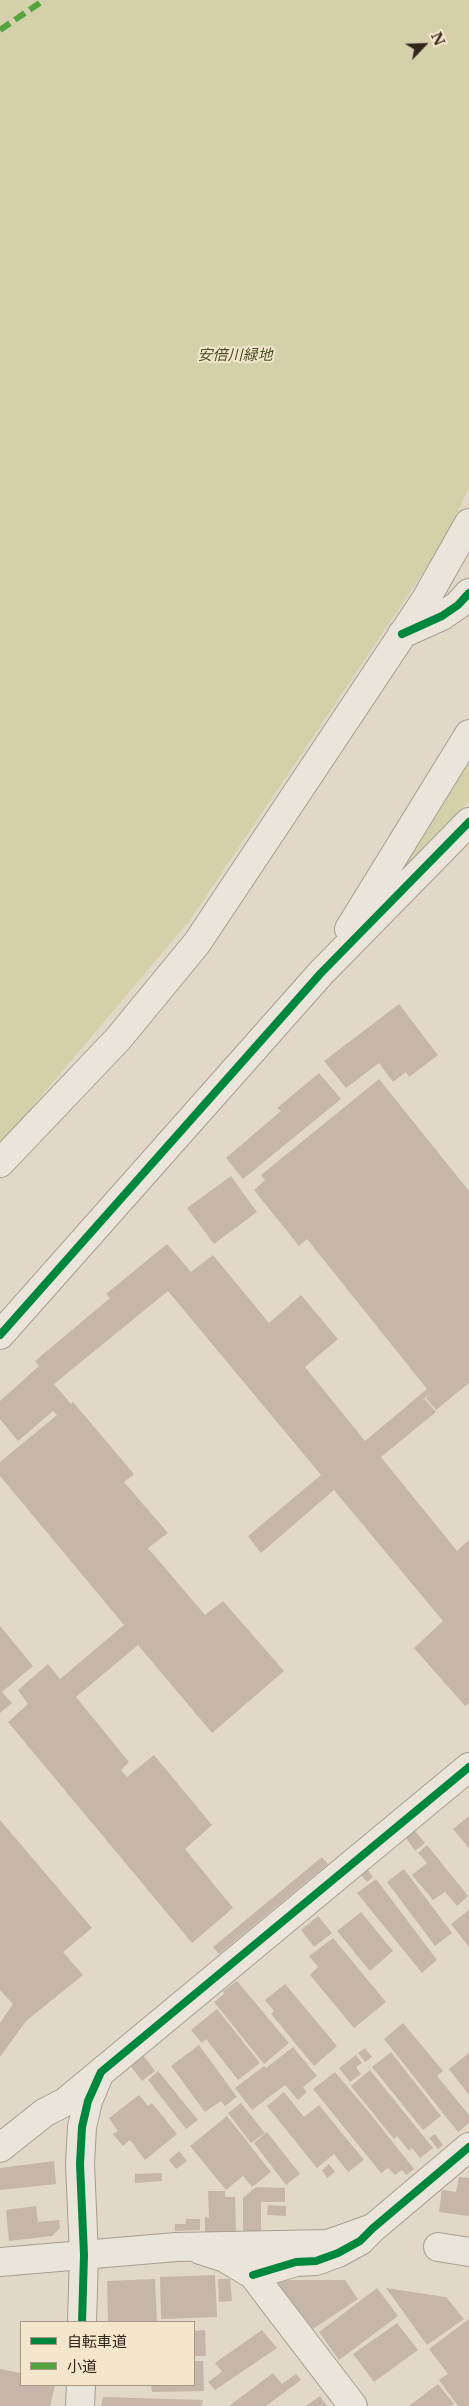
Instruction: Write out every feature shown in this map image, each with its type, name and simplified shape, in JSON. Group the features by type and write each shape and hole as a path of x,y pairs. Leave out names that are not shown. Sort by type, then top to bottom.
{"street":[{"path":"0,1163 118,1039 198,943 426,598 469,523"},
{"path":"402,634 442,616 458,606 469,592"},
{"path":"321,973 469,734"},
{"path":"0,1334 321,973 469,822"},
{"path":"0,2148 44,2113 65,2102 469,1767"},
{"path":"82,2321 84,2255 80,2164 82,2127 88,2101 101,2072"},
{"path":"253,2275 278,2267 316,2261 338,2253 360,2241 469,2147"},
{"path":"0,2262 176,2247 328,2244 373,2228"},
{"path":"176,2247 201,2250 225,2258 253,2275 353,2406"},
{"path":"438,2247 469,2252"},
{"path":"80,2406 81,2386"}],"green space":[{"name":"安倍川緑地","path":"0,0 469,0 469,487 445,540 190,920 0,1145"},
{"path":"469,754 469,801 372,907"}],"building":[{"path":"399,1004 438,1055 409,1077 406,1072 393,1082 379,1063 346,1088 324,1061"},
{"path":"319,1073 341,1099 243,1179 226,1158 281,1111 277,1108"},
{"path":"379,1079 469,1191 469,1383 436,1410 426,1398 431,1393 421,1401 425,1399 436,1412 381,1457 457,1551 469,1540 469,1703 465,1706 414,1648 443,1621 334,1490 261,1553 248,1536 321,1475 168,1291 54,1384 71,1404 73,1402 134,1474 124,1482 168,1533 148,1548 205,1615 223,1601 284,1671 212,1733 138,1645 76,1697 129,1762 121,1770 127,1777 154,1755 212,1825 185,1849 233,1908 192,1943 8,1722 28,1704 18,1690 48,1664 60,1679 124,1625 0,1476 0,1462 57,1415 53,1411 18,1441 0,1419 0,1401 39,1366 35,1361 110,1298 106,1294 167,1244 191,1272 213,1255 269,1323 301,1295 338,1339 305,1367 365,1441 427,1389 307,1239 299,1246 254,1190 265,1180 261,1175"},
{"path":"231,1176 257,1212 214,1244 187,1208"},
{"path":"0,1626 33,1666 2,1692 12,1703 0,1713"},
{"path":"469,1816 469,1848 453,1829"},
{"path":"0,1820 92,1928 63,1952 83,1975 26,2021 0,2057 0,2023 13,2004 0,1990"},
{"path":"415,1831 425,1843 415,1851 406,1838"},
{"path":"427,1845 468,1896 457,1906 445,1892 433,1900 412,1875 427,1863 418,1853"},
{"path":"322,1857 328,1864 219,1954 213,1947"},
{"path":"404,1869 452,1933 435,1946 387,1882"},
{"path":"368,1870 373,1877 367,1882 361,1875"},
{"path":"376,1879 437,1960 422,1973 357,1893"},
{"path":"469,1910 469,1947 451,1924"},
{"path":"361,1912 393,1951 370,1971 337,1931"},
{"path":"318,1916 332,1933 314,1947 301,1930"},
{"path":"333,1938 386,2002 354,2028 310,1975 318,1967 309,1956"},
{"path":"237,1981 289,2043 264,2064 214,2002 224,1994 223,1991"},
{"path":"285,1984 337,2046 314,2066 271,2014 274,2011 265,2000"},
{"path":"217,2009 260,2063 238,2080 206,2039 202,2043 191,2030"},
{"path":"403,2023 443,2071 437,2076 469,2115 469,2123 458,2132 384,2039"},
{"path":"199,2045 237,2097 225,2106 221,2101 205,2112 171,2066"},
{"path":"293,2047 317,2076 303,2087 307,2092 298,2100 285,2085 252,2110 235,2088 264,2066 266,2068"},
{"path":"365,2048 372,2057 365,2062 358,2053"},
{"path":"391,2052 441,2116 423,2130 372,2067"},
{"path":"469,2053 469,2095 449,2069"},
{"path":"142,2054 155,2071 142,2081 129,2064"},
{"path":"356,2055 362,2063 356,2067 361,2074 350,2082 339,2068"},
{"path":"370,2070 433,2148 420,2158 412,2148 409,2151 397,2136 394,2139 351,2086"},
{"path":"158,2071 198,2120 186,2129 148,2080"},
{"path":"335,2072 414,2169 406,2175 402,2170 395,2175 388,2168 381,2173 313,2089"},
{"path":"284,2092 304,2117 319,2105 364,2160 348,2172 334,2154 317,2168 267,2106"},
{"path":"139,2095 148,2106 152,2103 177,2134 145,2160 130,2140 123,2146 113,2134 118,2131 109,2118"},
{"path":"241,2103 265,2133 251,2143 228,2113"},
{"path":"227,2116 271,2172 252,2187 243,2176 226,2190 190,2146"},
{"path":"267,2132 300,2174 286,2185 254,2143"},
{"path":"435,2134 443,2145 438,2149 429,2138"},
{"path":"179,2151 187,2161 176,2169 169,2160"},
{"path":"54,2161 56,2184 0,2190 0,2168"},
{"path":"329,2164 335,2172 327,2178 322,2170"},
{"path":"162,2173 162,2181 135,2183 135,2174"},
{"path":"459,2177 469,2178 469,2216 439,2212 442,2190 456,2192"},
{"path":"256,2187 285,2188 285,2202 261,2202 261,2233 243,2233 243,2198"},
{"path":"208,2191 225,2191 225,2197 235,2197 236,2233 205,2232 205,2217 209,2218"},
{"path":"268,2205 286,2206 286,2216 267,2215"},
{"path":"36,2206 38,2222 59,2220 60,2228 52,2236 9,2241 6,2210"},
{"path":"186,2219 200,2219 200,2230 175,2231 175,2224 186,2224"},
{"path":"215,2275 217,2317 161,2319 160,2277"},
{"path":"155,2279 157,2321 108,2321 107,2281"},
{"path":"218,2279 230,2279 232,2301 219,2302"},
{"path":"275,2280 345,2280 358,2299 313,2329"},
{"path":"377,2288 398,2316 339,2360 319,2332"},
{"path":"386,2288 446,2297 464,2319 427,2345"},
{"path":"469,2319 469,2406 458,2406 439,2380 448,2374 429,2349"},
{"path":"397,2323 418,2350 374,2382 353,2354"},
{"path":"205,2330 206,2356 195,2356 195,2331"},
{"path":"262,2330 277,2348 215,2390 208,2382 222,2372 215,2363"},
{"path":"195,2361 203,2361 204,2391 152,2392 151,2386 195,2386"},
{"path":"0,2369 20,2373 20,2386 55,2386 50,2406 0,2406"},
{"path":"273,2373 282,2384 296,2374 301,2380 266,2406 229,2406"},
{"path":"438,2384 454,2404 451,2406 409,2406"},
{"path":"320,2396 327,2406 306,2406"},
{"path":"103,2397 203,2400 201,2406 101,2406"}],"marked path":[{"path":"0,30 44,0"}],"cycle path":[{"path":"402,634 442,616 458,605 469,593"},
{"path":"0,1335 321,973 469,822"},
{"path":"82,2321 84,2255 80,2164 82,2127 88,2101 101,2072 469,1767"},
{"path":"253,2275 296,2262 316,2261 338,2253 360,2241 469,2147"}]}
